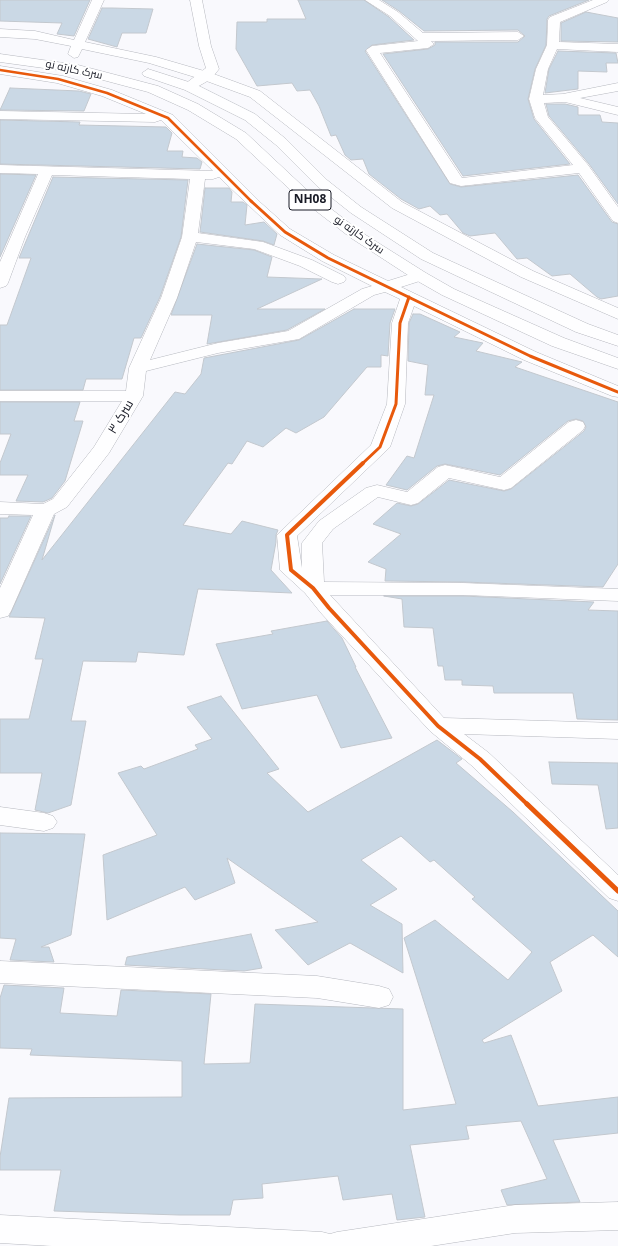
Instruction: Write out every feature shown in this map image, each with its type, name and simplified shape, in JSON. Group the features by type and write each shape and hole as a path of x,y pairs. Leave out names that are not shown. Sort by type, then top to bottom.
{"main road":[{"path":"76,49 98,0"},
{"path":"190,87 206,76 212,69 205,46 196,0"},
{"path":"371,0 394,14 422,37 428,45 372,50 455,180 461,182 583,168"},
{"path":"603,0 554,20 553,45 542,69 536,99 542,118 583,168 618,218"},
{"path":"0,33 35,35 76,49 206,76 255,94 397,205 527,274 618,314"},
{"path":"422,37 518,36"},
{"path":"553,45 618,48"},
{"name":"سرک کارته نو","path":"0,46 76,49 190,87 250,117 281,142 322,183 356,210 427,256 582,328 618,341"},
{"name":"سرک کارته نو","path":"0,58 74,68 154,89 194,107 241,136 303,194 356,234 420,276 448,292 558,342 618,364"},
{"path":"0,70 58,79 107,93 168,118 224,175 286,232 328,258 530,356 618,392"},
{"path":"536,99 563,98 618,87"},
{"path":"563,98 618,111"},
{"path":"0,115 168,118"},
{"path":"0,169 224,175"},
{"path":"0,283 17,237 46,170"},
{"name":"سرک ۳","path":"46,510 60,503 102,448 134,396 138,368 169,298 190,237 198,175"},
{"path":"0,236 17,237"},
{"path":"190,237 257,245 306,263 368,292"},
{"path":"138,368 218,348 293,335 368,292 420,276"},
{"path":"409,297 400,323 396,404 380,447 288,535 291,570 313,588 329,608 438,726 480,759 618,891"},
{"path":"558,342 582,328"},
{"path":"0,396 134,396"},
{"path":"313,588 312,544 326,524 373,492 377,491 411,499 445,472 504,484 576,426"},
{"path":"0,508 46,510 0,610"},
{"path":"313,588 463,589 618,595"},
{"path":"438,726 618,731"},
{"path":"0,816 44,822"},
{"path":"0,972 317,987 379,997"},
{"path":"337,1246 515,1219 618,1216"},
{"path":"0,1229 322,1246"}],"building":[{"path":"0,0 90,0 74,36 57,34 62,23 0,21"},
{"path":"298,0 364,0 389,17 414,40 372,45 365,51 450,184 461,187 578,175 612,222 618,224 618,296 601,299 570,274 552,276 527,258 517,259 495,233 470,236 463,233 447,214 440,215 430,206 419,209 401,199 369,174 363,159 351,160 345,155 336,135 331,136 319,106 310,90 297,91 292,83 257,86 236,49 237,22 267,22 267,19 306,19"},
{"path":"382,0 589,0 549,16 547,19 546,45 535,69 528,99 534,119 570,164 463,176 383,54 428,49 435,45 435,42 518,42 525,36 518,30 424,31 399,11"},
{"path":"102,8 153,9 146,33 122,33 117,47 88,39"},
{"path":"586,12 618,18 618,42 561,41 561,23"},
{"path":"558,51 616,53 618,63 606,63 607,72 578,71 578,89 545,93 549,69"},
{"path":"10,88 79,91 91,94 84,111 0,110"},
{"path":"546,104 565,104 578,107 578,115 600,115 602,122 618,123 618,204 589,164 549,116"},
{"path":"0,120 80,122 79,125 166,127 172,133 167,151 183,151 182,157 197,158 202,162 200,169 0,164"},
{"path":"0,174 36,175 0,257"},
{"path":"53,177 188,180 181,237 160,297 141,338 134,338 122,379 86,379 83,390 0,390 0,325 7,325 31,258 19,258"},
{"path":"205,188 229,188 232,192 231,202 243,202 247,205 245,225 264,222 277,234 274,245 263,241 200,232"},
{"path":"197,244 254,250 272,257 267,277 322,279 257,309 325,309 287,330 207,344 212,315 171,315"},
{"path":"354,309 395,309 390,323 388,356 381,355 381,367 367,367 324,417 296,433 286,428 263,447 247,441 232,464 228,463 183,525 231,534 242,521 278,530 271,570 292,593 198,589 184,655 138,652 136,662 83,661 71,721 86,721 71,805 48,813 35,810 42,773 0,773 0,719 29,719 43,659 35,659 45,618 9,617 55,515 42,560 175,392 185,394 201,374 204,358 299,340"},
{"path":"413,314 420,314 460,332 454,337 483,343 476,351 522,362 515,367 618,402 618,564 603,587 385,581 386,569 368,562 401,534 373,524 397,503 411,506 418,504 449,480 504,491 511,489 584,431 586,427 583,421 576,419 568,421 500,475 445,464 437,466 407,490 386,485 407,456 414,458 434,395 425,395 428,365 408,361 409,323"},
{"path":"0,402 80,402 74,421 83,421 65,481 52,498 43,502 16,501 28,475 0,475 0,463 11,434 0,434"},
{"path":"9,516 31,516 0,584 0,518 8,518"},
{"path":"384,596 463,596 594,602 588,610 618,611 618,720 577,719 573,693 494,693 493,686 462,685 462,680 445,680 443,666 438,666 433,628 404,627 402,599"},
{"path":"327,621 342,638 355,667 392,738 341,748 317,695 242,709 216,644 273,634 271,631"},
{"path":"221,696 279,769 267,773 308,812 437,740 462,759 456,763 513,812 618,911 618,957 593,935 550,962 562,991 482,1040 484,1043 511,1035 538,1106 618,1097 618,1133 553,1140 580,1202 507,1205 501,1190 547,1179 521,1121 466,1126 469,1139 410,1145 425,1217 397,1220 392,1194 343,1200 338,1176 262,1184 263,1198 233,1200 230,1215 179,1215 54,1211 61,1170 0,1170 0,1157 9,1098 182,1097 182,1061 30,1055 32,1049 0,1048 0,998 4,985 64,988 60,1013 117,1016 121,990 211,994 204,1064 250,1063 255,1004 403,1009 403,1110 456,1104 404,938 435,920 508,980 532,952 472,899 475,897 434,860 430,862 401,836 361,860 397,889 370,905 402,924 403,973 350,943 308,965 275,930 318,922 227,858 235,883 195,900 185,887 107,920 103,855 157,835 118,773 141,766 144,769 198,749 195,745 212,739 187,707"},
{"path":"549,762 618,763 618,828 606,829 598,785 552,784"},
{"path":"0,833 85,834 71,935 41,947 49,947 54,962 10,960 16,939 0,938"},
{"path":"251,934 262,968 244,971 125,965 127,957"}],"cycle path":[{"path":"0,70 58,79 107,93 168,118 256,206 285,232 328,258 530,356 618,392"},
{"path":"409,297 400,323 396,404 380,447 287,535 291,570 313,588 329,608 438,726 480,759 618,891"}]}
